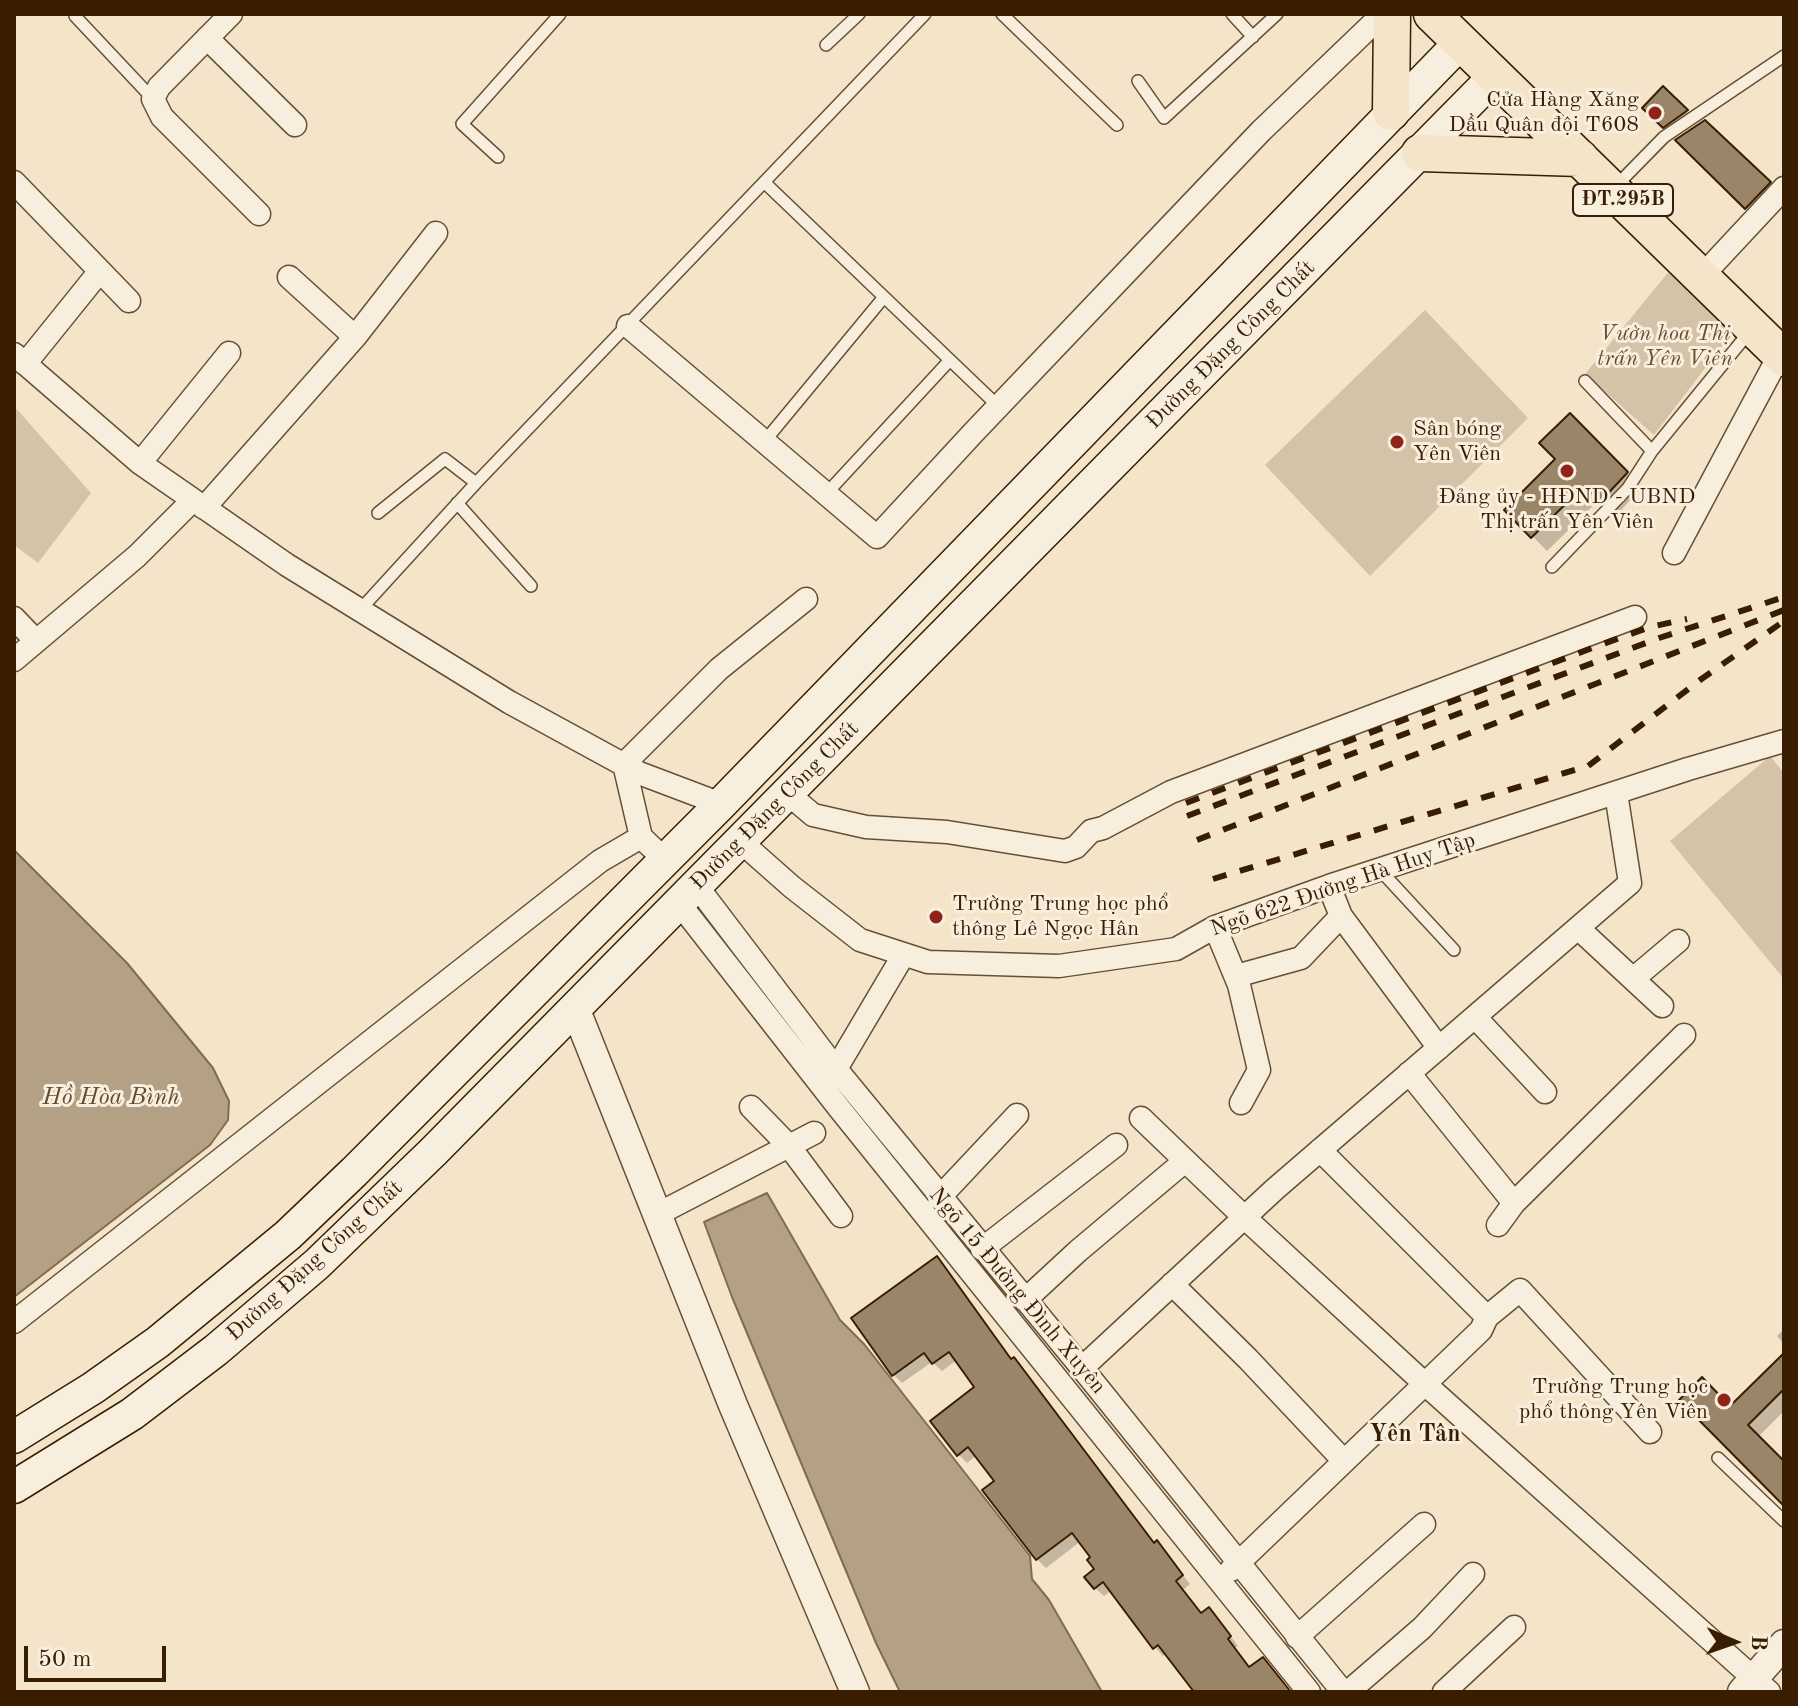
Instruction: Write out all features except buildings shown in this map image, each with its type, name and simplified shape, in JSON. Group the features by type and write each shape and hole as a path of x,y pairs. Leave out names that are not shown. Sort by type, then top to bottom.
{"main road":[{"path":"1391,112 1392,14"},
{"name":"ĐT.295B","path":"1432,14 1782,356"},
{"name":"Đường Đặng Công Chất","path":"14,1437 93,1388 158,1342 288,1235 354,1172 721,804 1461,42"},
{"name":"Đường Đặng Công Chất","path":"14,1487 132,1414 216,1350 294,1284 433,1152 1495,76"},
{"path":"1420,153 1580,158"},
{"path":"774,749 796,785"},
{"path":"547,977 575,1008"}],"street":[{"path":"231,14 159,87 153,99 162,117 259,214"},
{"path":"628,326 877,537 1261,131 1383,14"},
{"path":"207,38 295,125"},
{"path":"14,182 129,301"},
{"path":"1701,277 1784,188"},
{"path":"14,660 199,504 355,337 436,233"},
{"path":"100,271 20,359 140,463 287,565 509,702 624,764 721,804"},
{"path":"289,277 355,337"},
{"path":"140,463 229,353"},
{"path":"1674,553 1782,356"},
{"path":"624,764 719,669 806,599"},
{"path":"796,785 813,815 866,827 947,832 1065,851 1076,847 1091,831 1103,828 1171,792 1635,617"},
{"path":"14,618 36,641"},
{"name":"Ngõ 622 Đường Hà Huy Tập","path":"740,841 860,940 928,962 1059,966 1176,949 1215,927 1329,886 1784,741"},
{"path":"624,764 641,837 665,860"},
{"path":"1082,1368 1244,1217 1630,883 1616,793"},
{"path":"14,1322 587,870 641,837"},
{"path":"1329,886 1341,916 1439,1048"},
{"name":"Ngõ 15 Đường Đình Xuyên","path":"688,894 836,1069 939,1198 957,1237 982,1249 1345,1692"},
{"name":"Ngõ 15 Đường Đình Xuyên","path":"688,894 1309,1692"},
{"path":"1236,976 1301,958 1341,916"},
{"path":"1215,927 1236,976 1259,1070 1241,1103"},
{"path":"1578,928 1662,1006"},
{"path":"1633,979 1678,941"},
{"path":"836,1069 904,954"},
{"path":"575,1008 656,1215 855,1692"},
{"path":"1475,1017 1545,1092"},
{"path":"1498,1225 1514,1203 1684,1035"},
{"path":"1409,1073 1514,1203"},
{"path":"751,1107 789,1146 841,1216"},
{"path":"939,1198 1017,1115"},
{"path":"1141,1118 1244,1217 1755,1687 1784,1644"},
{"path":"656,1215 814,1133"},
{"path":"982,1249 1116,1145"},
{"path":"1320,1150 1487,1317"},
{"path":"1025,1300 1185,1161"},
{"path":"1172,1284 1344,1461"},
{"path":"1219,1580 1481,1330 1487,1317 1520,1290 1650,1432"},
{"path":"1297,1637 1424,1524"},
{"path":"1345,1692 1422,1628 1473,1574"},
{"path":"1444,1692 1514,1627"}],"lane":[{"path":"498,157 462,124 560,14"},
{"path":"826,45 859,14"},
{"path":"360,610 457,503 925,14"},
{"path":"1002,14 1117,125"},
{"path":"1232,14 1253,37"},
{"path":"1138,81 1164,118 1277,14"},
{"path":"75,16 153,99"},
{"path":"1612,190 1664,137 1784,56"},
{"path":"764,182 998,406"},
{"path":"764,442 884,297"},
{"path":"1552,567 1628,488 1652,451 1753,328"},
{"path":"826,494 950,360"},
{"path":"1585,381 1652,451"},
{"path":"378,513 445,459 476,483"},
{"path":"457,503 531,586"},
{"path":"1380,870 1454,950"},
{"path":"1718,1458 1784,1521"}],"green space":[{"name":"Vườn hoa Thị trấn Yên Viên","path":"1671,269 1735,329 1654,435 1585,374"},
{"name":"Sân bóng Yên Viên","path":"1425,310 1528,418 1370,576 1265,465"},
{"path":"14,406 91,493 38,563 14,545"},
{"path":"1770,756 1784,773 1784,979 1670,841"}],"water":[{"name":"Hồ Hòa Bình","path":"14,850 127,963 213,1068 229,1101 228,1120 210,1145 14,1297"},
{"path":"767,1193 840,1320 864,1344 1030,1556 1032,1579 1049,1600 1102,1692 900,1692 876,1643 732,1297 704,1222"}],"railway":[{"path":"1187,816 1659,638 1784,597"},
{"path":"1197,840 1784,610"},
{"path":"1186,803 1592,648 1650,627 1687,619"},
{"path":"1213,879 1588,766 1700,680 1784,621"}],"place":[{"name":"Cửa Hàng Xăng Dầu Quân đội T608","path":"1655,113"},
{"name":"Sân bóng Yên Viên","path":"1397,442"},
{"name":"Đảng ủy - HĐND - UBND Thị trấn Yên Viên","path":"1567,471"},
{"name":"Trường Trung học phổ thông Lê Ngọc Hân","path":"936,917"},
{"name":"Trường Trung học phổ thông Yên Viên","path":"1724,1400"}],"district":[{"name":"Yên Tân","path":"1415,1435"}]}
